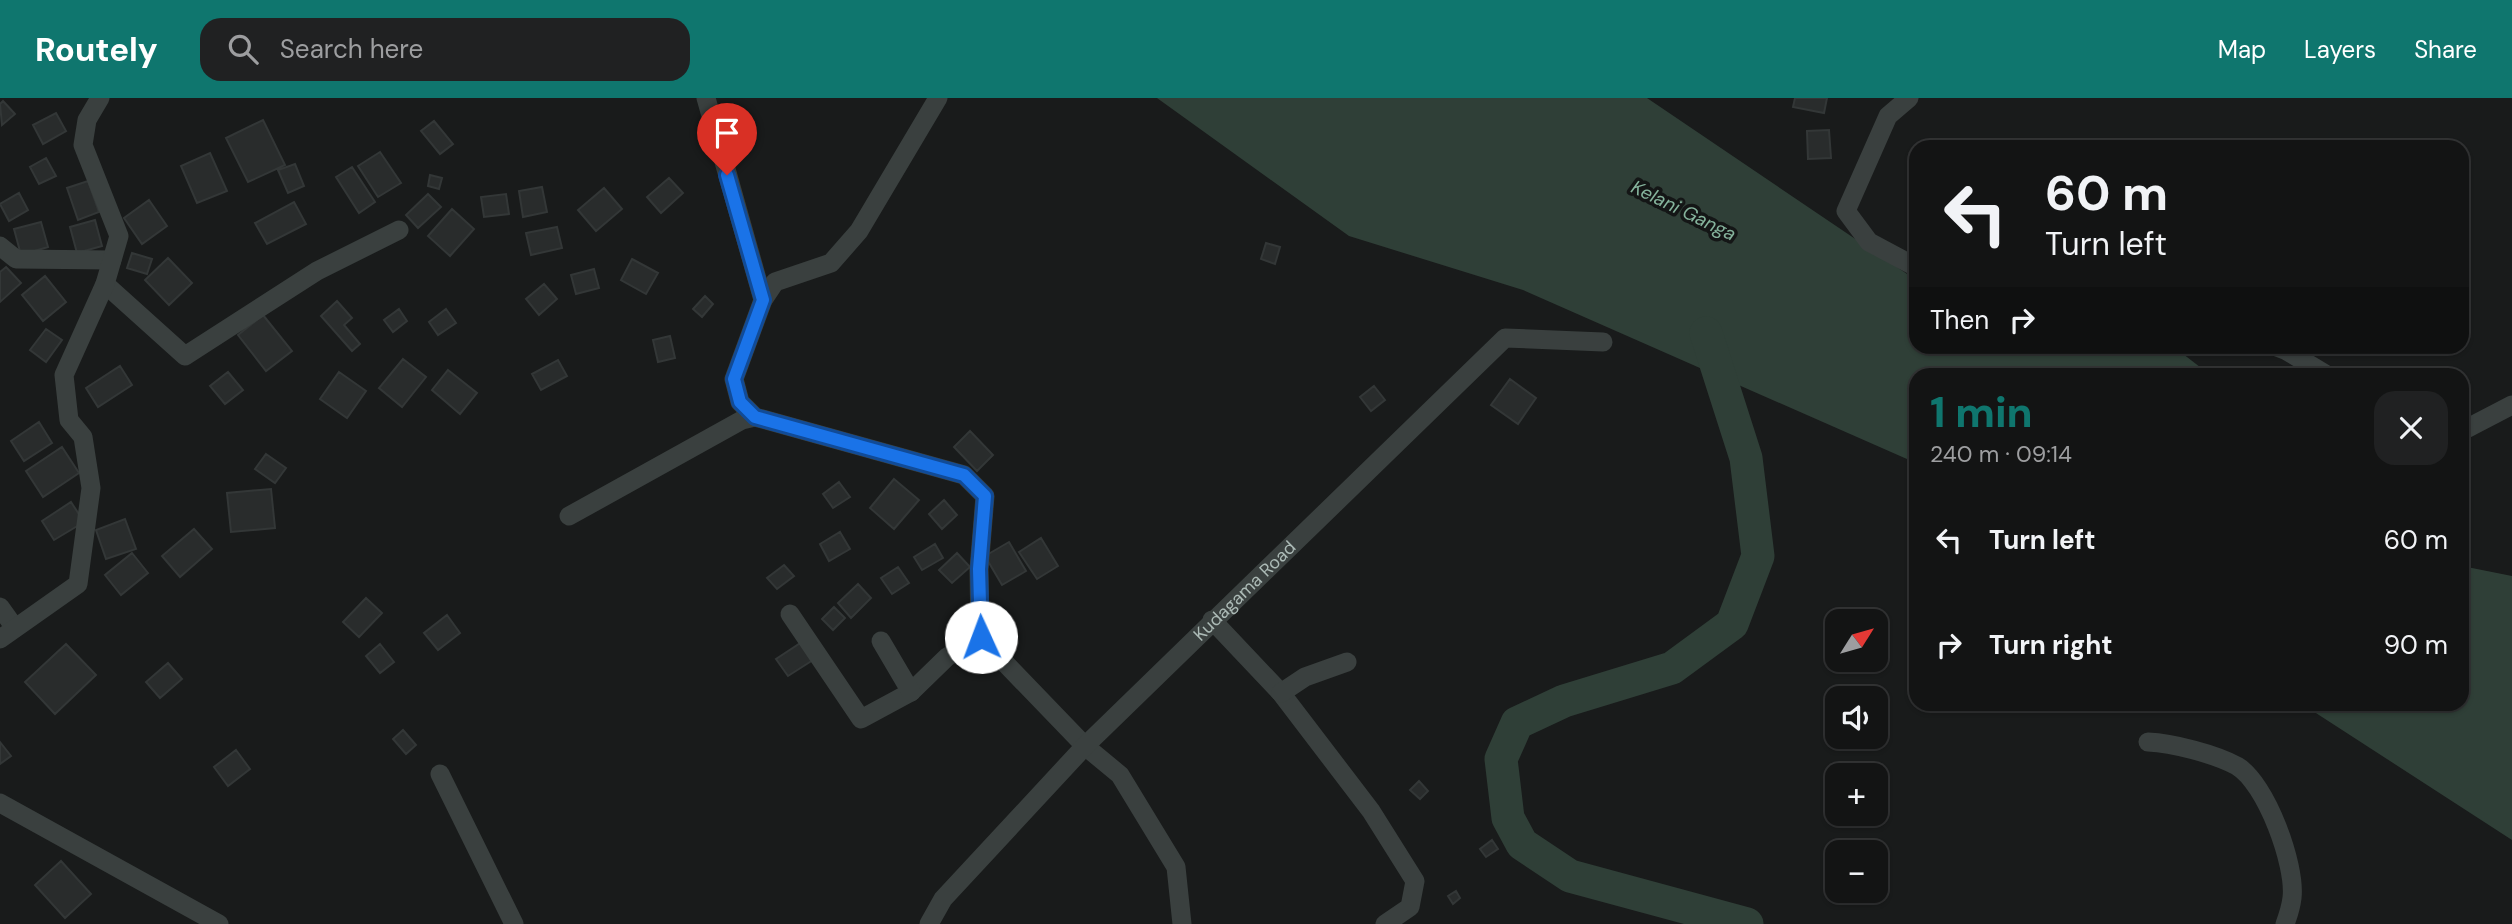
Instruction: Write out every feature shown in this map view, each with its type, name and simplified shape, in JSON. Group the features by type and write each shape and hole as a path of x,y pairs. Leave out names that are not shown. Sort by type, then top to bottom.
{"street":[{"path":"0,607 8,633 78,584 91,488 83,438 69,420 64,375 105,284 118,236 83,145 87,120 100,98"},
{"path":"706,98 763,300"},
{"path":"937,98 859,231 831,263 775,282 763,300 734,379 740,402 755,417 964,475 974,482 985,496 979,569 981,637 1085,746 1120,775 1176,867 1182,924"},
{"path":"1909,98 1888,116 1846,211 1869,242 1909,263"},
{"path":"105,284 185,356 317,271 399,230"},
{"path":"0,246 16,259 112,260"},
{"name":"Kudagama Road","path":"929,924 943,899 1085,746 1505,338 1603,342"},
{"path":"2292,354 2315,368"},
{"path":"2469,427 2512,405"},
{"path":"569,516 742,421 755,417"},
{"path":"790,614 861,719 911,692 947,657 981,637"},
{"path":"1212,620 1280,694 1371,811 1415,881 1410,907 1385,924"},
{"path":"881,641 911,692"},
{"path":"1280,694 1305,677 1347,662"},
{"path":"2148,742 2167,743 2238,766 2259,788 2288,857 2292,897 2285,924"},
{"path":"440,774 514,924"},
{"path":"0,803 219,924"}],"water":[{"name":"Kelani Ganga","path":"1157,98 1647,98 1909,275 1909,354 2183,354 2201,368 1909,368 1909,460 1523,290 1349,236"},
{"path":"2469,567 2512,576 2512,840 2313,711 2469,711"}],"building":[{"path":"1795,98 1827,98 1824,113 1793,107"},
{"path":"3,101 15,114 2,125 0,104"},
{"path":"56,113 66,131 43,144 33,125"},
{"path":"263,120 285,165 248,182 226,138"},
{"path":"434,121 453,144 440,154 421,131"},
{"path":"1829,130 1831,158 1808,159 1807,131"},
{"path":"380,152 401,183 378,197 358,166"},
{"path":"210,153 227,191 197,203 181,166"},
{"path":"46,158 56,176 39,184 30,167"},
{"path":"295,164 304,186 288,193 278,170"},
{"path":"352,167 375,202 359,213 336,177"},
{"path":"430,175 442,178 439,189 428,186"},
{"path":"669,178 683,193 661,213 647,197"},
{"path":"88,181 99,212 78,220 67,188"},
{"path":"542,187 547,212 523,217 519,191"},
{"path":"604,188 622,209 596,231 578,210"},
{"path":"19,193 28,210 9,221 0,204"},
{"path":"428,194 441,207 418,228 406,215"},
{"path":"506,194 509,214 484,217 481,197"},
{"path":"149,200 167,226 142,244 124,218"},
{"path":"294,202 306,224 267,244 255,223"},
{"path":"452,209 474,229 450,256 428,236"},
{"path":"95,220 102,246 77,253 70,227"},
{"path":"41,222 48,247 21,255 14,229"},
{"path":"557,227 562,248 531,255 526,233"},
{"path":"1266,243 1280,247 1275,264 1261,259"},
{"path":"132,253 152,259 147,274 127,268"},
{"path":"168,258 192,283 169,305 145,280"},
{"path":"632,259 658,273 646,294 621,280"},
{"path":"6,267 21,283 0,302 0,272"},
{"path":"594,269 599,288 576,294 571,275"},
{"path":"45,276 66,302 43,321 22,295"},
{"path":"544,284 557,299 539,315 526,299"},
{"path":"705,296 713,304 702,317 693,309"},
{"path":"337,301 352,318 344,325 360,344 352,351 321,316"},
{"path":"399,309 407,321 393,332 384,320"},
{"path":"446,309 456,323 438,335 429,322"},
{"path":"263,315 292,351 266,371 238,335"},
{"path":"46,329 62,340 46,362 30,350"},
{"path":"670,336 675,358 658,362 653,340"},
{"path":"403,359 426,377 402,407 379,388"},
{"path":"558,360 567,376 541,390 532,374"},
{"path":"120,366 132,385 98,407 86,388"},
{"path":"448,370 477,393 460,414 432,390"},
{"path":"228,372 243,390 225,404 210,386"},
{"path":"339,372 366,391 347,418 320,399"},
{"path":"1510,379 1536,398 1518,424 1491,405"},
{"path":"1374,386 1385,400 1371,411 1360,397"},
{"path":"39,422 52,443 24,461 11,441"},
{"path":"970,431 993,455 977,471 954,447"},
{"path":"62,447 79,473 43,497 26,471"},
{"path":"266,454 286,468 275,483 255,469"},
{"path":"894,479 919,500 894,529 870,508"},
{"path":"839,482 850,497 833,508 823,494"},
{"path":"271,489 275,528 231,532 227,493"},
{"path":"944,500 957,515 942,529 929,514"},
{"path":"71,502 84,522 54,540 42,521"},
{"path":"125,519 136,549 106,559 96,530"},
{"path":"194,529 212,549 180,577 162,556"},
{"path":"840,532 850,549 829,561 820,544"},
{"path":"1041,538 1058,566 1037,579 1019,552"},
{"path":"1009,542 1026,571 1002,585 985,556"},
{"path":"935,544 943,558 922,570 914,557"},
{"path":"132,553 148,573 121,595 105,575"},
{"path":"957,553 970,567 952,583 939,570"},
{"path":"784,565 794,576 777,589 767,578"},
{"path":"898,567 909,583 892,594 881,578"},
{"path":"858,584 871,598 851,618 838,603"},
{"path":"366,598 382,613 359,637 343,622"},
{"path":"834,607 845,618 833,630 822,619"},
{"path":"447,615 460,633 438,650 424,633"},
{"path":"802,642 813,660 788,676 776,659"},
{"path":"66,644 96,675 55,714 25,682"},
{"path":"380,644 394,662 380,673 366,656"},
{"path":"168,663 182,679 160,698 146,682"},
{"path":"403,730 416,745 406,754 393,739"},
{"path":"0,742 11,756 0,764"},
{"path":"236,750 250,769 228,786 214,767"},
{"path":"1419,781 1428,791 1420,799 1410,790"},
{"path":"1492,840 1498,849 1486,857 1480,849"},
{"path":"61,861 91,894 65,918 35,885"},
{"path":"1456,891 1460,898 1453,904 1448,896"}],"waterway":[{"path":"1706,333 1746,458 1758,556 1732,624 1672,668 1564,701 1517,723 1501,759 1508,818 1522,844 1570,876 1747,924"}],"route":[{"path":"727,175 763,300 734,379 740,402 755,417 964,475 974,482 985,496 979,569 981,637"}]}
